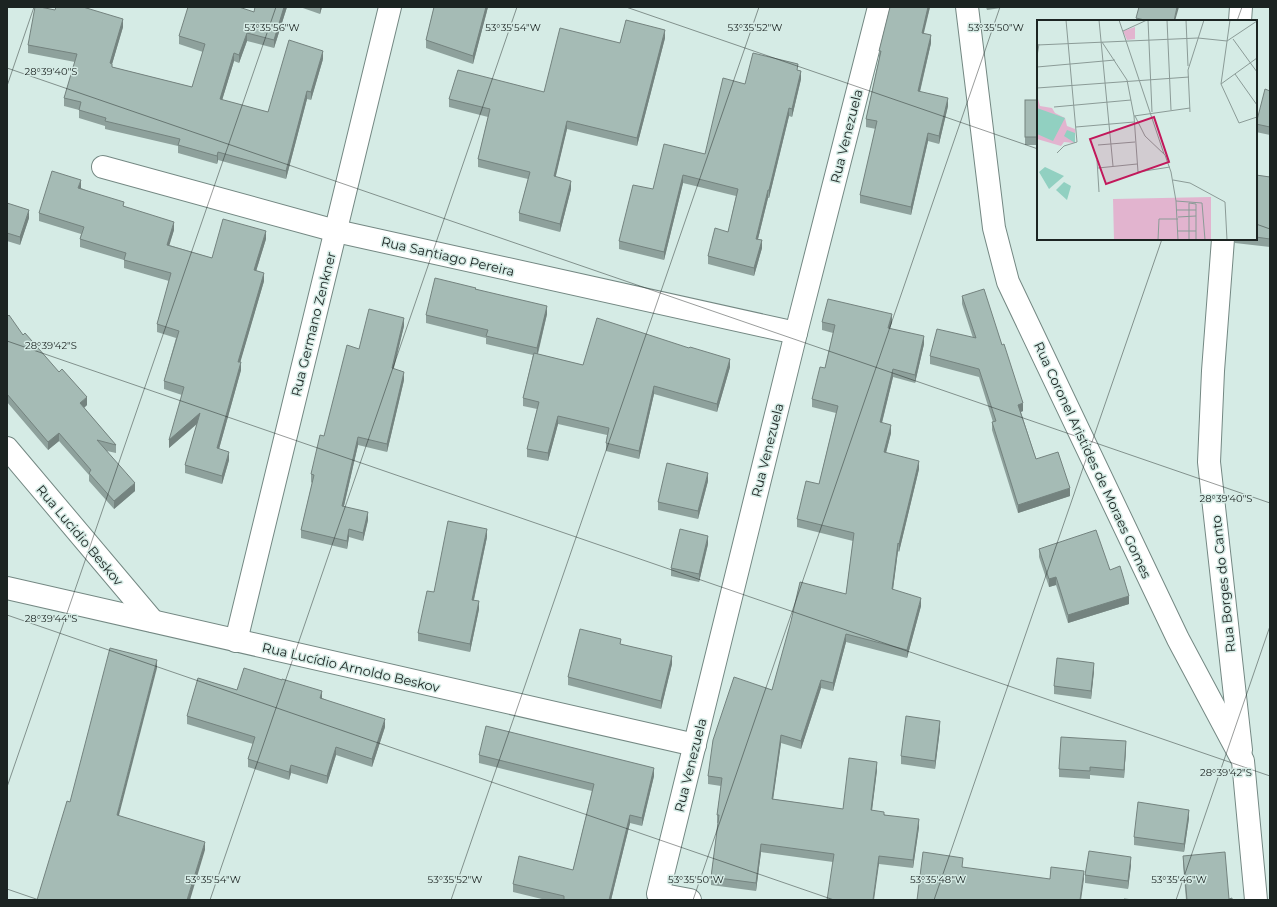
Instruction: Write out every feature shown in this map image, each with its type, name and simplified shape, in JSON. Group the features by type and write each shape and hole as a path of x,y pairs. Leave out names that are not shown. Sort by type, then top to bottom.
{"street":[{"name":"Rua Germano Zenkner","path":"236,641 390,7"},
{"name":"Rua Venezuela","path":"690,900 658,894 796,333 879,7"},
{"name":"Rua Coronel Aristides de Moraes Gomes","path":"967,7 994,228 1008,282 1178,639 1243,761 1256,900"},
{"path":"1240,20 1241,7"},
{"name":"Rua Santiago Pereira","path":"103,167 336,231 796,333"},
{"name":"Rua Borges do Canto","path":"1223,240 1212,371 1209,462 1243,761"},
{"name":"Rua Lucidio Beskov","path":"7,448 153,621"},
{"name":"Rua Lucídio Arnoldo Beskov","path":"7,588 695,745"}],"building":[{"path":"35,7 55,10 56,7 83,7 123,19 110,63 112,64 112,67 192,87 205,44 179,36 188,7 239,7 254,12 255,7 284,7 274,40 247,33 239,55 234,53 220,99 268,112 289,40 323,51 311,92 307,91 286,171 218,152 217,156 178,145 180,139 105,121 106,118 79,110 81,102 64,98 77,54 28,45"},
{"path":"434,7 486,7 473,56 426,40"},
{"path":"890,7 928,7 922,33 931,35 918,91 948,98 939,136 928,133 911,207 860,195 877,121 866,119 881,51 879,51"},
{"path":"1139,7 1177,7 1174,20 1145,20 1136,18"},
{"path":"626,20 665,30 637,138 567,121 554,176 571,181 560,224 519,213 530,172 478,159 490,109 449,99 458,70 544,92 560,28 620,43"},
{"path":"753,53 798,64 797,70 801,71 792,109 789,108 756,239 762,240 754,268 708,256 715,228 728,232 738,189 683,175 664,252 619,241 633,185 653,189 664,144 705,154 723,78 745,84"},
{"path":"1265,89 1270,91 1270,127 1257,124"},
{"path":"1025,100 1037,100 1037,137 1025,137"},
{"path":"52,171 81,180 78,188 124,202 123,206 174,222 167,245 212,258 223,219 266,231 254,270 264,273 238,362 241,362 217,448 229,452 222,476 185,465 200,413 169,440 184,387 164,381 179,331 157,324 171,273 124,260 126,253 80,239 84,227 39,213"},
{"path":"1257,175 1270,177 1270,239 1257,237"},
{"path":"7,203 29,210 20,237 7,233"},
{"path":"435,278 547,306 537,348 486,336 488,330 426,315"},
{"path":"984,289 1023,403 1018,405 1036,459 1058,452 1070,488 1018,505 992,422 996,421 979,369 930,356 937,329 976,338 962,296"},
{"path":"828,299 892,314 888,328 924,336 915,375 893,369 880,422 891,425 884,452 919,461 899,544 898,543 892,589 921,598 907,650 846,634 833,683 821,680 801,741 781,735 772,799 843,809 849,758 877,762 871,810 884,812 884,815 919,819 913,860 879,856 873,900 827,900 834,854 761,844 756,883 711,877 722,778 708,776 713,740 734,677 772,690 800,582 846,594 854,533 797,519 806,481 819,484 838,406 812,399 820,367 825,368 835,325 822,322"},
{"path":"369,309 404,318 392,368 404,372 387,444 358,437 342,506 368,512 363,533 349,529 347,541 301,530 314,475 311,474 320,435 324,436 347,345 359,349"},
{"path":"9,315 23,335 25,333 59,372 62,369 87,397 80,403 116,445 97,440 135,483 114,501 89,473 91,470 59,433 48,442 7,394 7,317"},
{"path":"597,318 689,348 690,347 730,359 717,404 654,386 639,451 606,443 609,428 558,416 548,453 527,449 539,402 523,398 534,353 583,365"},
{"path":"667,463 708,473 698,511 658,502"},
{"path":"448,521 487,529 472,600 479,601 470,644 418,633 427,591 434,592"},
{"path":"680,529 708,536 699,574 671,568"},
{"path":"1096,530 1110,570 1120,566 1129,596 1068,615 1056,577 1049,579 1039,549"},
{"path":"580,629 621,639 620,644 672,656 661,701 568,677"},
{"path":"110,648 157,660 117,815 205,842 187,900 37,900 67,801 70,802"},
{"path":"1057,658 1094,663 1091,691 1054,686"},
{"path":"244,668 322,691 320,698 385,719 372,759 336,747 327,776 291,765 289,772 248,759 255,737 187,716 198,678 237,690"},
{"path":"906,716 940,721 935,761 901,756"},
{"path":"486,726 654,768 642,818 630,815 609,900 564,900 564,896 513,884 519,856 573,870 594,784 479,755"},
{"path":"1061,737 1126,741 1124,770 1090,767 1090,771 1059,769"},
{"path":"1138,802 1189,810 1184,844 1134,837"},
{"path":"1089,851 1131,857 1128,881 1085,875"},
{"path":"923,852 963,858 962,867 1050,879 1051,867 1084,871 1080,900 917,900"},
{"path":"1225,852 1229,899 1232,898 1232,900 1187,900 1183,856"}]}
